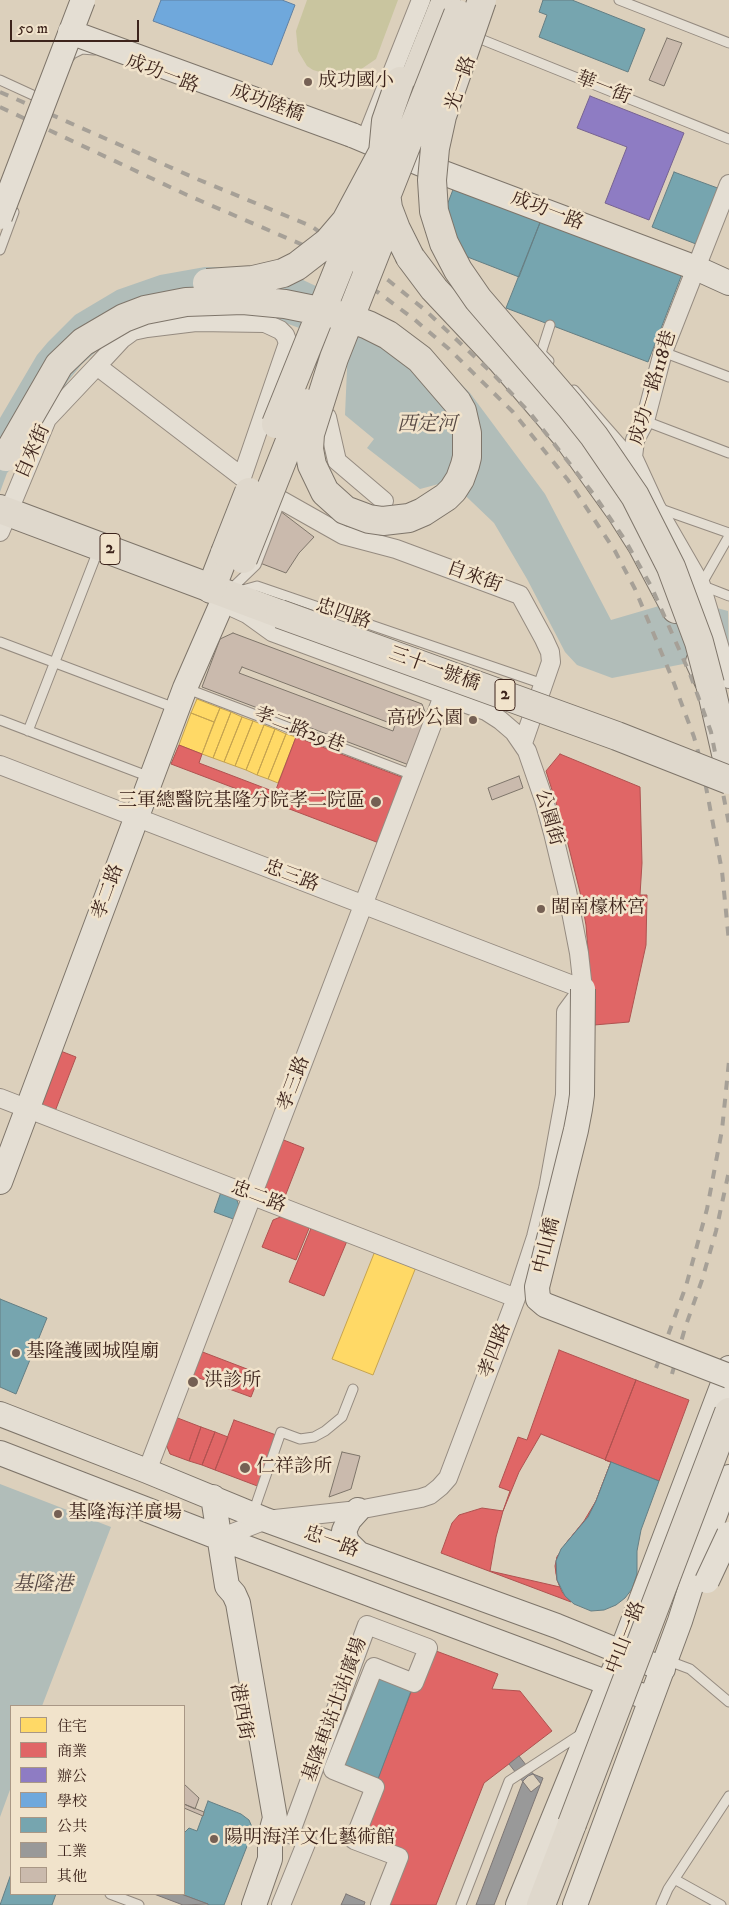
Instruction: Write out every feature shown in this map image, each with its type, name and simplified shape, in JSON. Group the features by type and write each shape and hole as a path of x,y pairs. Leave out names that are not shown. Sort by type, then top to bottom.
{"main road":[{"path":"432,0 395,94 386,121 383,139 382,164 384,184 388,208 396,230 410,257 434,289 537,400 568,438 621,512 721,675 729,767"},
{"path":"223,578 446,0"},
{"path":"223,578 386,197 464,0"},
{"path":"482,0 442,116 435,148 432,180 434,211 444,243 458,270 478,299 570,406 600,444 635,496 672,567 699,642 721,675"},
{"path":"0,438 46,358 70,332 102,311 129,297 155,288 267,278 283,272 308,258 328,242 346,221 392,136"},
{"path":"0,463 6,457 59,365 83,342 124,318 145,310 186,302 243,300 285,304 344,316 352,319 368,325 388,335 420,359 457,402 466,422 467,457 460,479 446,497 409,518 383,521 369,519 339,505 324,492 312,465 309,448 310,434 334,358 348,323 351,314 379,244 386,197"},
{"name":"2","path":"5,512 100,546 223,578"},
{"name":"三十一號橋","path":"223,578 280,614 617,736 729,780"},
{"path":"541,1905 729,1412"}],"street":[{"path":"5,222 70,26 83,0"},
{"path":"354,140 421,0"},
{"name":"光一路","path":"433,169 492,0"},
{"name":"成功陸橋","path":"70,26 354,140"},
{"name":"成功一路","path":"354,140 696,268 729,283"},
{"name":"成功一路118巷","path":"721,675 701,585 656,507 633,457 635,440 645,421 664,352 729,184"},
{"name":"自來街","path":"5,512 47,419 122,339 133,332 147,328 196,322 265,323 273,326 285,335 288,343 240,481 97,366"},
{"path":"327,417 338,461 384,501"},
{"name":"自來街","path":"281,500 343,535 396,549 520,594 550,652 551,662 523,743"},
{"path":"223,578 247,614 272,632 443,696"},
{"path":"132,815 142,774 167,705 223,578"},
{"name":"孝二路","path":"0,1151 15,1104 185,688 223,578"},
{"name":"公園街","path":"443,696 486,711 514,732 523,743 544,800 560,859 579,953 583,989"},
{"name":"孝三路","path":"147,1471 443,696"},
{"name":"忠三路","path":"0,765 583,989"},
{"name":"孝四路","path":"220,1538 259,1517 358,1510 421,1498 430,1495 448,1478 516,1298 536,1237 565,1095 566,1012 583,989"},
{"name":"中山橋","path":"583,989 581,1102 576,1130 537,1287 538,1299 545,1305 729,1376"},
{"name":"孝二路","path":"0,1182 15,1104"},
{"name":"忠二路","path":"15,1104 516,1298"},
{"name":"中山一路","path":"518,1905 610,1683 729,1368"},
{"name":"忠一路","path":"0,1414 213,1497 259,1517 557,1626 621,1653 664,1664"},
{"name":"忠一路","path":"0,1454 651,1699"},
{"path":"680,1622 707,1581 729,1477"},
{"name":"港西街","path":"213,1497 227,1586 222,1595 223,1614 259,1820 270,1836 270,1859 254,1905"},
{"path":"358,1510 349,1520 344,1531 347,1542 358,1554"},
{"path":"575,1905 680,1622 718,1535"},
{"name":"基隆車站北站廣場","path":"282,1905 307,1841 290,1834 367,1626 428,1648 414,1683 374,1668 333,1770 375,1787 354,1840 399,1857 380,1905"}],"lane":[{"path":"21,189 40,127 65,62 70,26 90,0"},
{"path":"619,0 729,43"},
{"name":"華一街","path":"478,38 729,139"},
{"name":"成功一路","path":"65,62 72,54 82,49 95,50 233,102"},
{"path":"0,193 49,63"},
{"path":"0,80 37,96"},
{"path":"0,250 5,222"},
{"path":"550,325 541,353 554,368"},
{"path":"664,352 729,377"},
{"path":"568,382 633,457"},
{"path":"645,421 729,453"},
{"path":"223,578 256,565 281,500"},
{"path":"656,507 729,535 701,585 729,596"},
{"path":"28,730 100,546"},
{"name":"忠四路","path":"223,578 257,586 543,684"},
{"path":"0,642 167,705"},
{"name":"孝二路29巷","path":"185,688 413,775"},
{"path":"0,720 142,774"},
{"path":"259,1517 281,1432 300,1439 314,1437 325,1431 342,1417 353,1389"},
{"path":"718,1535 729,1564"},
{"path":"664,1664 690,1669 729,1702"},
{"path":"461,1905 508,1781 591,1727"},
{"path":"661,1905 668,1889 676,1880 729,1796"},
{"path":"676,1880 721,1905"},
{"path":"113,1895 139,1905"}],"shaded area":[{"path":"307,0 398,0 376,59 357,72 343,76 334,76 313,70 307,66 298,51 296,31"}],"water":[{"name":"西定河","path":"205,267 265,269 303,280 363,308 426,349 470,393 545,494 611,620 683,599 728,611 729,655 612,678 577,665 565,652 527,579 494,523 450,481 420,489 367,448 374,439 345,415 348,346 264,315 200,311 114,336 82,364 68,381 20,459 7,473 0,492 0,418 37,355 48,342 75,315 117,290 160,275"},
{"name":"基隆港","path":"0,1484 111,1527 42,1705 10,1705 10,1790 0,1817"}],"building: 住宅":[{"path":"197,699 220,708 214,722 191,713"},
{"path":"220,708 231,712 213,758 202,754"},
{"path":"231,712 242,717 224,762 213,758"},
{"path":"191,713 214,722 202,754 179,745"},
{"path":"242,717 253,721 235,766 224,762"},
{"path":"253,721 264,725 246,770 235,766"},
{"path":"264,725 275,729 257,775 246,770"},
{"path":"275,729 286,734 268,779 257,775"},
{"path":"286,734 296,737 278,783 268,779"},
{"path":"375,1251 416,1267 373,1375 332,1359"}],"building: 商業":[{"path":"296,737 404,778 379,843 171,764 179,745 202,754 199,763 275,792"},
{"path":"560,754 640,787 642,863 640,895 647,895 646,945 629,1022 594,1025 586,925 580,892 564,828 546,771"},
{"path":"58,1050 76,1057 54,1114 45,1110 39,1100"},
{"path":"281,1139 304,1148 284,1199 267,1193 264,1184"},
{"path":"283,1216 310,1226 296,1260 262,1247 273,1220"},
{"path":"312,1226 347,1241 324,1296 289,1282"},
{"path":"559,1350 636,1380 605,1460 611,1462 596,1501 584,1521 557,1557 555,1566 557,1580 562,1592 571,1602 441,1553 452,1523 459,1515 482,1508 503,1511 510,1491 499,1487 518,1437 527,1440"},
{"path":"200,1351 260,1374 251,1397 191,1375"},
{"path":"636,1380 689,1400 659,1481 605,1460"},
{"path":"175,1417 201,1427 189,1461 170,1454 165,1442"},
{"path":"234,1420 279,1436 260,1487 215,1470"},
{"path":"201,1427 215,1432 202,1465 189,1461"},
{"path":"215,1432 228,1437 215,1470 202,1465"},
{"path":"541,1434 611,1462 588,1517 557,1557 556,1573 560,1587 490,1571 503,1511 519,1472"},
{"path":"428,1648 498,1674 492,1689 520,1691 552,1731 484,1783 436,1905 380,1905 399,1857 354,1840"}],"building: 辦公":[{"path":"590,96 684,133 649,220 605,203 627,147 577,128"}],"building: 學校":[{"path":"161,0 282,0 295,5 272,65 153,21"}],"building: 公共":[{"path":"543,0 572,0 645,29 628,72 539,37 547,15 539,12"},
{"path":"674,172 723,190 696,244 652,227"},
{"path":"454,187 541,220 519,277 465,256 446,221 446,208"},
{"path":"541,220 682,274 648,362 506,308"},
{"path":"221,1192 236,1198 240,1208 236,1220 214,1212"},
{"name":"基隆護國城隍廟","path":"0,1299 47,1318 16,1394 0,1387"},
{"path":"611,1462 659,1481 641,1530 637,1551 637,1574 632,1589 616,1605 604,1610 591,1611 574,1604 565,1596 557,1580 556,1561 561,1549 588,1517"},
{"path":"374,1667 414,1683 375,1787 333,1770"},
{"path":"208,1801 241,1814 249,1820 252,1827 251,1836 224,1905 210,1905 184,1895 185,1832 189,1828 197,1831"},
{"path":"10,1877 10,1895 56,1895 52,1905 0,1905"}],"building: 工業":[{"path":"519,1756 541,1784 531,1792 509,1764"},
{"path":"533,1774 543,1778 494,1905 476,1905 523,1781"},
{"path":"346,1894 365,1902 364,1905 341,1905"},
{"path":"157,1895 184,1895 208,1904 183,1905"}],"building: 其他":[{"path":"667,38 682,43 664,86 649,80"},
{"path":"280,511 314,537 299,553 286,573 260,563"},
{"path":"233,633 422,704 427,717 409,765 202,687 220,639","holes":["242,667 395,725 393,731 239,673"]},
{"path":"519,776 523,788 492,800 488,788"},
{"path":"342,1452 360,1456 351,1489 329,1497"},
{"path":"185,1785 199,1798 195,1809 185,1804"},
{"path":"185,1804 204,1812 203,1816 185,1808"}],"railway":[{"path":"0,92 197,179 311,226 388,280 425,310 494,375 530,413 595,496 625,540 651,586 690,674 711,732 729,824"},
{"path":"0,107 187,195 303,245 379,293 415,320 449,349 513,412 568,480 615,551 635,589 672,678 694,737 702,766 722,871 729,942"},
{"path":"656,1368 686,1286 707,1209 722,1130 729,1061"},
{"path":"672,1374 716,1231 729,1171"}],"place":[{"name":"成功國小","path":"308,82"},
{"name":"高砂公園","path":"473,720"},
{"name":"三軍總醫院基隆分院孝二院區","path":"376,802"},
{"name":"閩南檺林宮","path":"541,909"},
{"name":"基隆護國城隍廟","path":"16,1353"},
{"name":"洪診所","path":"193,1382"},
{"name":"仁祥診所","path":"245,1468"},
{"name":"基隆海洋廣場","path":"58,1514"},
{"name":"陽明海洋文化藝術館","path":"214,1839"}]}
